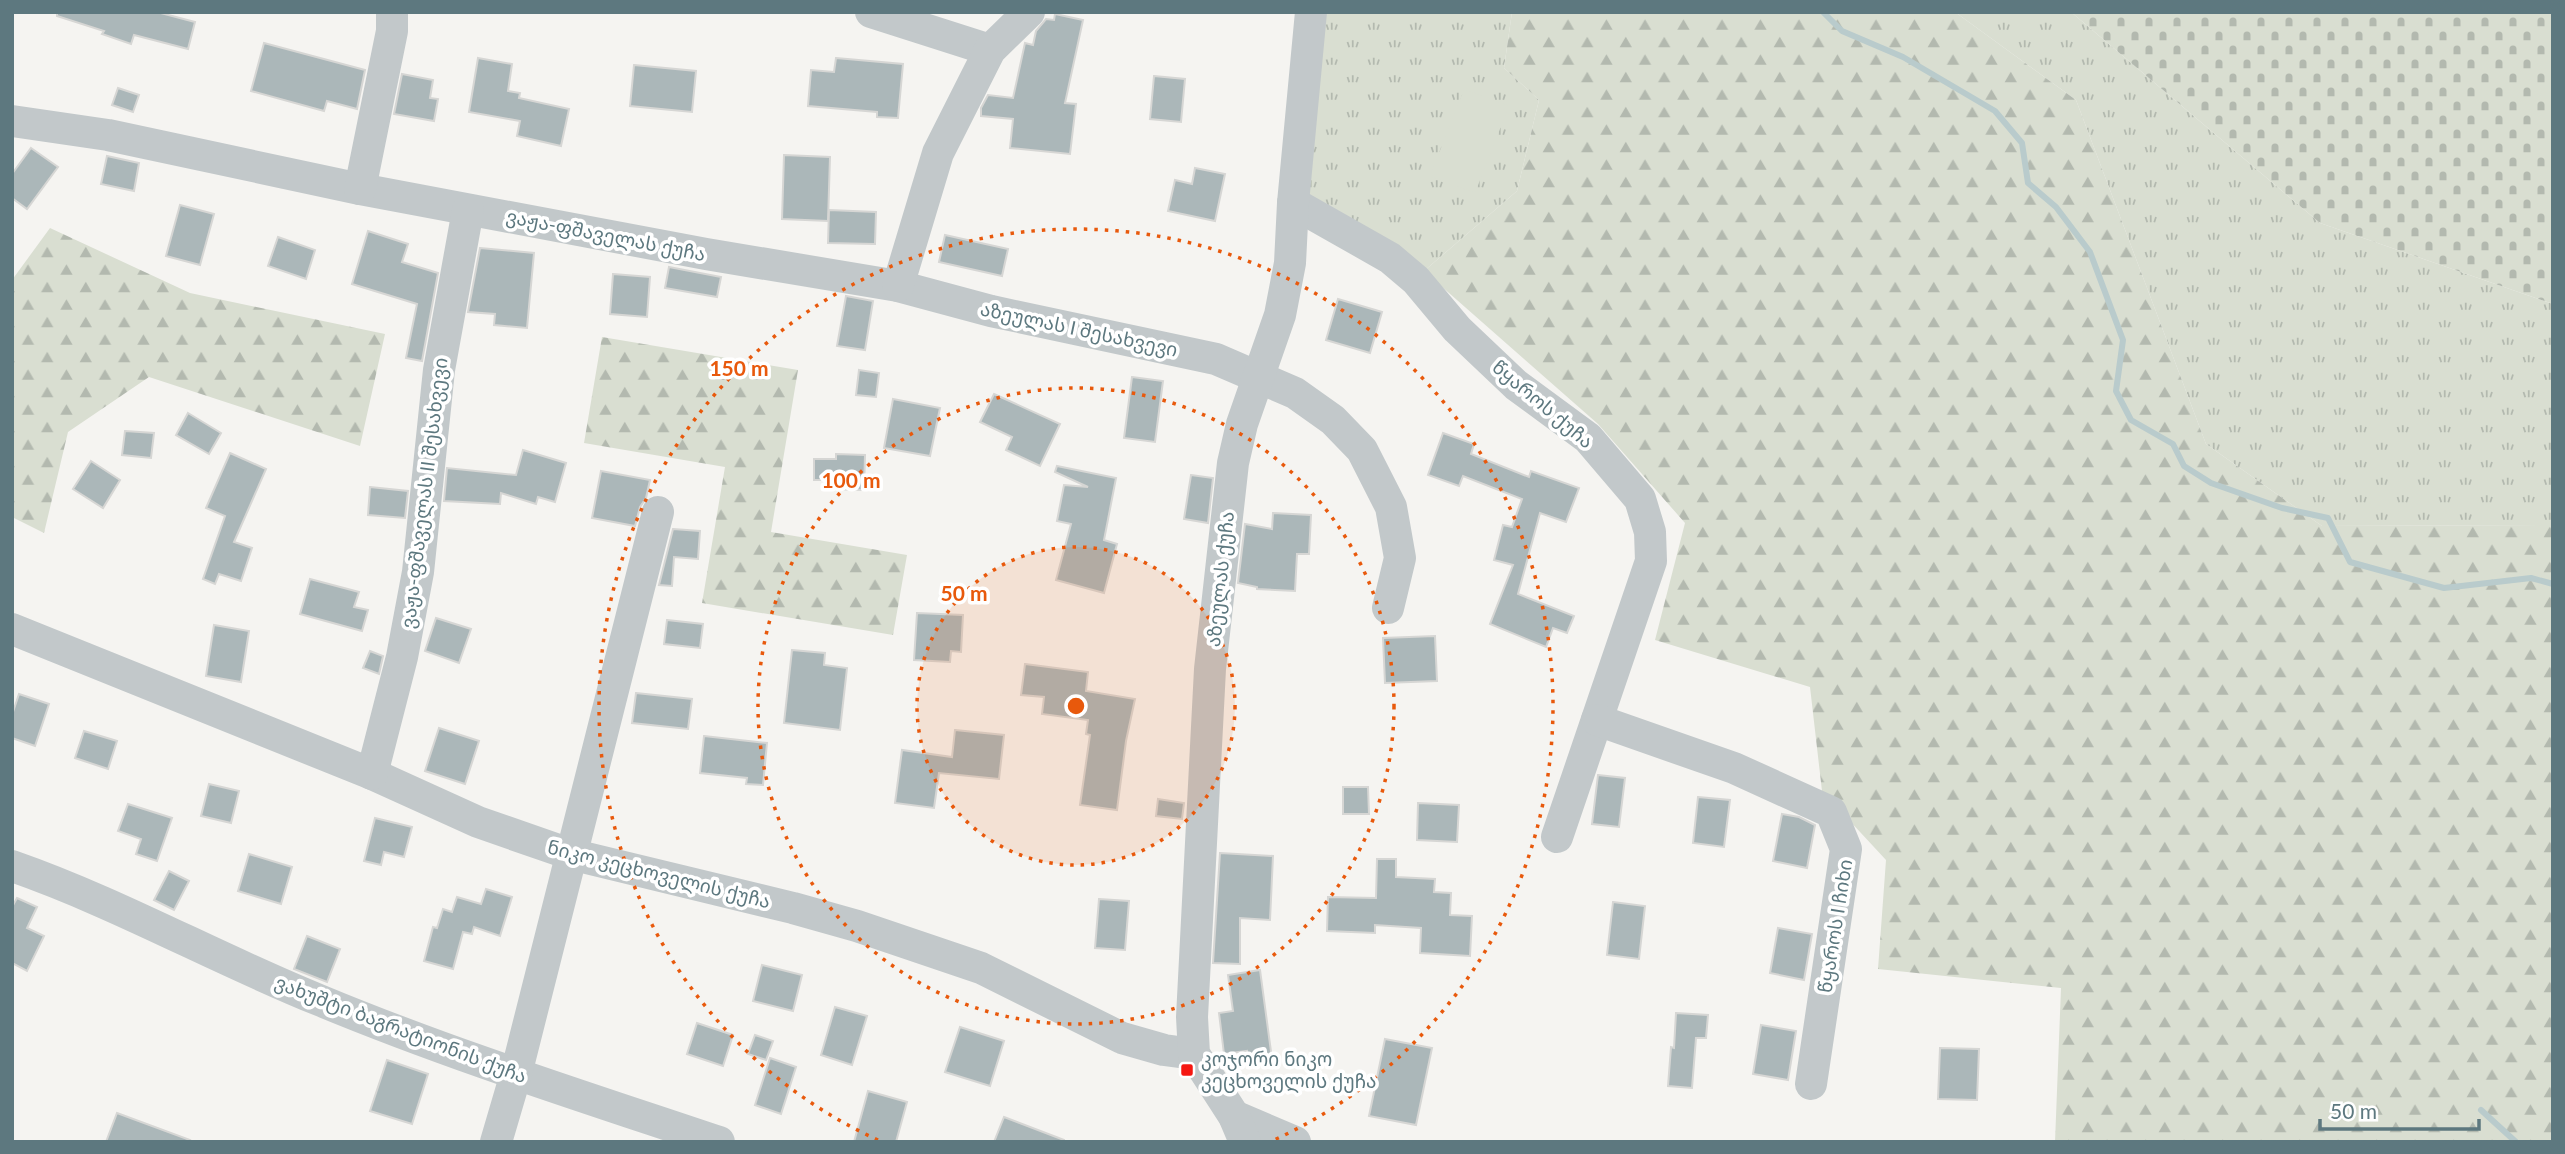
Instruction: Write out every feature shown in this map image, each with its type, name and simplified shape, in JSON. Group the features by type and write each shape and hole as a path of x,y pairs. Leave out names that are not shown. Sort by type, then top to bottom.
{"street":[{"path":"360,189 392,31 392,12"},
{"path":"871,12 990,50"},
{"path":"898,286 938,153 990,50 1028,12"},
{"name":"აზეულას ქუჩა","path":"1239,1129 1194,1054 1192,1017 1210,669 1233,463 1242,424 1280,315 1290,263 1311,12"},
{"name":"ვაჟა-ფშაველას ქუჩა","path":"12,121 108,135 468,210 898,286"},
{"name":"წყაროს ქუჩა","path":"1293,203 1399,265 1457,329 1517,385 1588,438 1640,499 1650,532 1651,561 1557,837"},
{"name":"ვაჟა-ფშაველას II შესახვევი","path":"372,774 402,657 418,572 439,370 468,210"},
{"name":"აზეულას I შესახვევი","path":"898,286 991,311 1216,359 1296,393 1334,420 1362,450 1391,507 1400,558 1388,608"},
{"path":"496,1142 516,1074 658,512"},
{"name":"ნიკო კეცხოველის ქუჩა","path":"12,629 372,774 478,821 570,855 793,908 857,926 981,968 1122,1038 1164,1050 1194,1054"},
{"name":"წყაროს I ჩიხი","path":"1597,720 1734,768 1831,812 1846,849 1811,1084"},
{"name":"ვახუშტი ბაგრატიონის ქუჩა","path":"12,866 175,934 317,1000 516,1074 719,1142"},
{"path":"1239,1129 1295,1142"}],"green space":[{"path":"1321,12 1512,12 1504,68 1539,100 1517,191 1424,271 1304,196"},
{"path":"1512,12 1955,12 2076,100 2206,444 2322,526 2553,525 2553,1142 2055,1142 2061,988 1878,969 1886,860 1822,791 1810,687 1655,640 1685,523 1598,424 1424,271 1517,191 1539,100 1504,68"},
{"path":"1955,12 2071,12 2320,223 2553,304 2553,525 2322,526 2206,444 2076,100"},
{"path":"2071,12 2553,12 2553,304 2320,223"},
{"path":"1464,89 1509,106 1475,193 1430,176"},
{"path":"50,228 190,293 385,334 360,446 149,377 68,432 44,533 12,517 12,280"},
{"path":"602,337 798,370 771,532 907,555 893,635 702,603 725,467 584,443"}],"building":[{"path":"57,12 157,12 195,22 188,49 134,35 131,44 102,34 104,31 57,16"},
{"path":"1055,14 1083,20 1065,103 1076,104 1070,154 1010,148 1013,119 981,116 981,108 988,95 1013,98 1025,43 1033,45 1036,31 1046,19 1054,20"},
{"path":"264,43 365,70 357,109 327,101 324,111 251,91"},
{"path":"478,58 512,64 508,91 520,93 519,98 569,109 561,146 517,136 520,121 469,112"},
{"path":"836,58 903,64 898,118 877,117 877,112 808,106 811,70 834,72"},
{"path":"634,65 696,71 692,112 630,106"},
{"path":"402,74 433,80 430,98 438,99 434,121 394,114"},
{"path":"1154,76 1185,79 1181,122 1150,119"},
{"path":"118,88 139,95 133,112 112,105"},
{"path":"31,148 58,167 27,209 12,198 12,174"},
{"path":"784,155 830,157 828,221 782,219"},
{"path":"107,156 139,163 134,191 101,184"},
{"path":"1195,168 1225,174 1215,221 1168,211 1175,180 1192,184"},
{"path":"180,205 214,214 200,265 166,256"},
{"path":"829,210 876,212 875,244 828,243"},
{"path":"368,231 408,244 402,262 438,273 422,361 406,358 417,304 352,284"},
{"path":"945,235 1008,249 1002,276 939,262"},
{"path":"278,237 315,250 306,279 268,266"},
{"path":"480,248 534,253 527,328 494,325 495,314 468,312"},
{"path":"669,267 721,277 717,297 665,288"},
{"path":"613,274 650,277 647,317 610,314"},
{"path":"846,296 873,301 865,350 837,346"},
{"path":"1338,299 1382,312 1370,353 1326,340"},
{"path":"859,370 879,373 876,397 856,395"},
{"path":"1132,377 1163,381 1155,442 1124,438"},
{"path":"994,394 1060,424 1040,466 1006,450 1012,437 980,422"},
{"path":"893,399 940,408 930,456 884,448"},
{"path":"188,413 221,433 209,454 176,435"},
{"path":"125,431 154,433 151,458 122,455"},
{"path":"1443,433 1474,444 1471,454 1529,477 1531,471 1579,488 1566,522 1540,513 1518,594 1574,616 1567,633 1553,628 1546,647 1490,624 1513,565 1494,560 1503,525 1512,527 1522,499 1463,476 1459,486 1428,475"},
{"path":"523,450 566,463 555,502 538,497 536,504 501,493 500,504 444,501 447,468 516,475"},
{"path":"230,453 266,469 234,542 252,548 241,581 219,574 215,584 203,579 225,516 206,508"},
{"path":"836,454 865,455 864,490 832,489 833,480 814,480 814,459 836,459"},
{"path":"91,461 120,480 103,508 73,489"},
{"path":"1057,466 1116,478 1104,540 1117,544 1104,593 1056,580 1071,524 1057,521 1064,485 1088,487 1055,472"},
{"path":"601,471 650,480 635,526 592,518"},
{"path":"1191,475 1213,478 1208,523 1184,519"},
{"path":"370,487 408,491 405,518 368,515"},
{"path":"1273,513 1311,515 1309,554 1297,554 1295,591 1257,589 1238,583 1245,524 1272,529"},
{"path":"673,529 700,531 698,559 674,557 672,586 659,585"},
{"path":"310,579 359,592 354,607 368,610 362,631 300,614"},
{"path":"917,613 963,615 961,652 951,651 950,662 914,660"},
{"path":"436,618 471,629 459,663 425,651"},
{"path":"667,620 703,624 700,648 664,644"},
{"path":"214,625 249,631 241,682 206,676"},
{"path":"1435,636 1437,681 1385,683 1383,638"},
{"path":"792,650 825,653 824,665 847,668 840,730 784,723"},
{"path":"370,651 383,656 379,674 363,668"},
{"path":"1025,664 1088,672 1086,691 1135,699 1126,741 1117,810 1080,805 1090,735 1086,734 1088,720 1042,714 1044,697 1021,695"},
{"path":"636,693 692,699 688,729 632,723"},
{"path":"19,694 49,704 35,746 12,738 12,715"},
{"path":"439,728 479,741 465,784 425,771"},
{"path":"955,730 1004,735 999,779 939,773 934,808 895,803 902,750 952,757"},
{"path":"84,731 117,741 108,769 75,758"},
{"path":"704,736 767,743 763,785 746,784 747,778 700,773"},
{"path":"1598,775 1625,778 1619,827 1592,824"},
{"path":"209,784 239,791 231,823 201,816"},
{"path":"1343,787 1368,787 1369,814 1343,814"},
{"path":"1698,797 1730,800 1724,847 1693,843"},
{"path":"1158,799 1184,803 1182,819 1156,816"},
{"path":"1418,803 1459,805 1457,842 1417,840"},
{"path":"128,804 172,818 157,861 136,854 141,839 118,831"},
{"path":"1782,814 1799,817 1815,825 1807,868 1773,861"},
{"path":"375,818 412,827 404,857 384,852 381,865 364,861"},
{"path":"1220,853 1273,856 1270,920 1240,918 1240,964 1213,963"},
{"path":"249,854 292,867 281,904 238,891"},
{"path":"1377,859 1396,859 1396,877 1435,879 1434,892 1451,893 1450,915 1472,916 1470,956 1420,953 1421,928 1375,925 1375,933 1327,931 1328,897 1376,898"},
{"path":"169,871 189,881 174,910 154,900"},
{"path":"486,889 512,897 500,936 474,927 472,934 463,932 453,969 424,961 433,927 437,928 443,909 452,912 457,897 481,904"},
{"path":"17,898 37,907 27,928 44,936 27,971 12,963 12,907"},
{"path":"1099,899 1129,901 1125,950 1095,948"},
{"path":"1613,902 1645,906 1639,959 1607,955"},
{"path":"1778,928 1812,934 1804,980 1770,973"},
{"path":"307,936 340,949 327,982 294,969"},
{"path":"762,965 802,975 793,1011 753,1001"},
{"path":"1260,970 1272,1059 1248,1062 1247,1051 1224,1054 1219,1013 1233,1011 1228,975"},
{"path":"835,1007 867,1016 852,1065 821,1055"},
{"path":"1676,1013 1708,1015 1706,1038 1696,1038 1692,1088 1668,1086"},
{"path":"697,1023 733,1035 723,1066 687,1054"},
{"path":"1761,1025 1796,1031 1788,1080 1753,1074"},
{"path":"960,1027 1004,1041 990,1086 945,1072"},
{"path":"755,1035 773,1041 766,1060 748,1054"},
{"path":"1385,1039 1432,1048 1416,1125 1369,1116"},
{"path":"1940,1048 1979,1049 1977,1100 1938,1099"},
{"path":"770,1058 796,1067 781,1114 755,1105"},
{"path":"387,1060 428,1074 412,1124 370,1111"},
{"path":"868,1091 907,1102 896,1142 854,1142"},
{"path":"117,1113 190,1140 106,1142"},
{"path":"1004,1117 1064,1140 1064,1142 994,1142"}],"waterway":[{"path":"1823,12 1842,31 1903,57 1995,111 2022,143 2028,183 2056,207 2090,252 2123,340 2116,391 2131,420 2173,444 2184,466 2211,483 2282,508 2328,518 2350,562 2444,588 2531,578 2553,584"},
{"path":"2481,1110 2516,1142"}],"place":[{"name":"კოჯორი ნიკო კეცხოველის ქუჩა","path":"1187,1070"}]}
